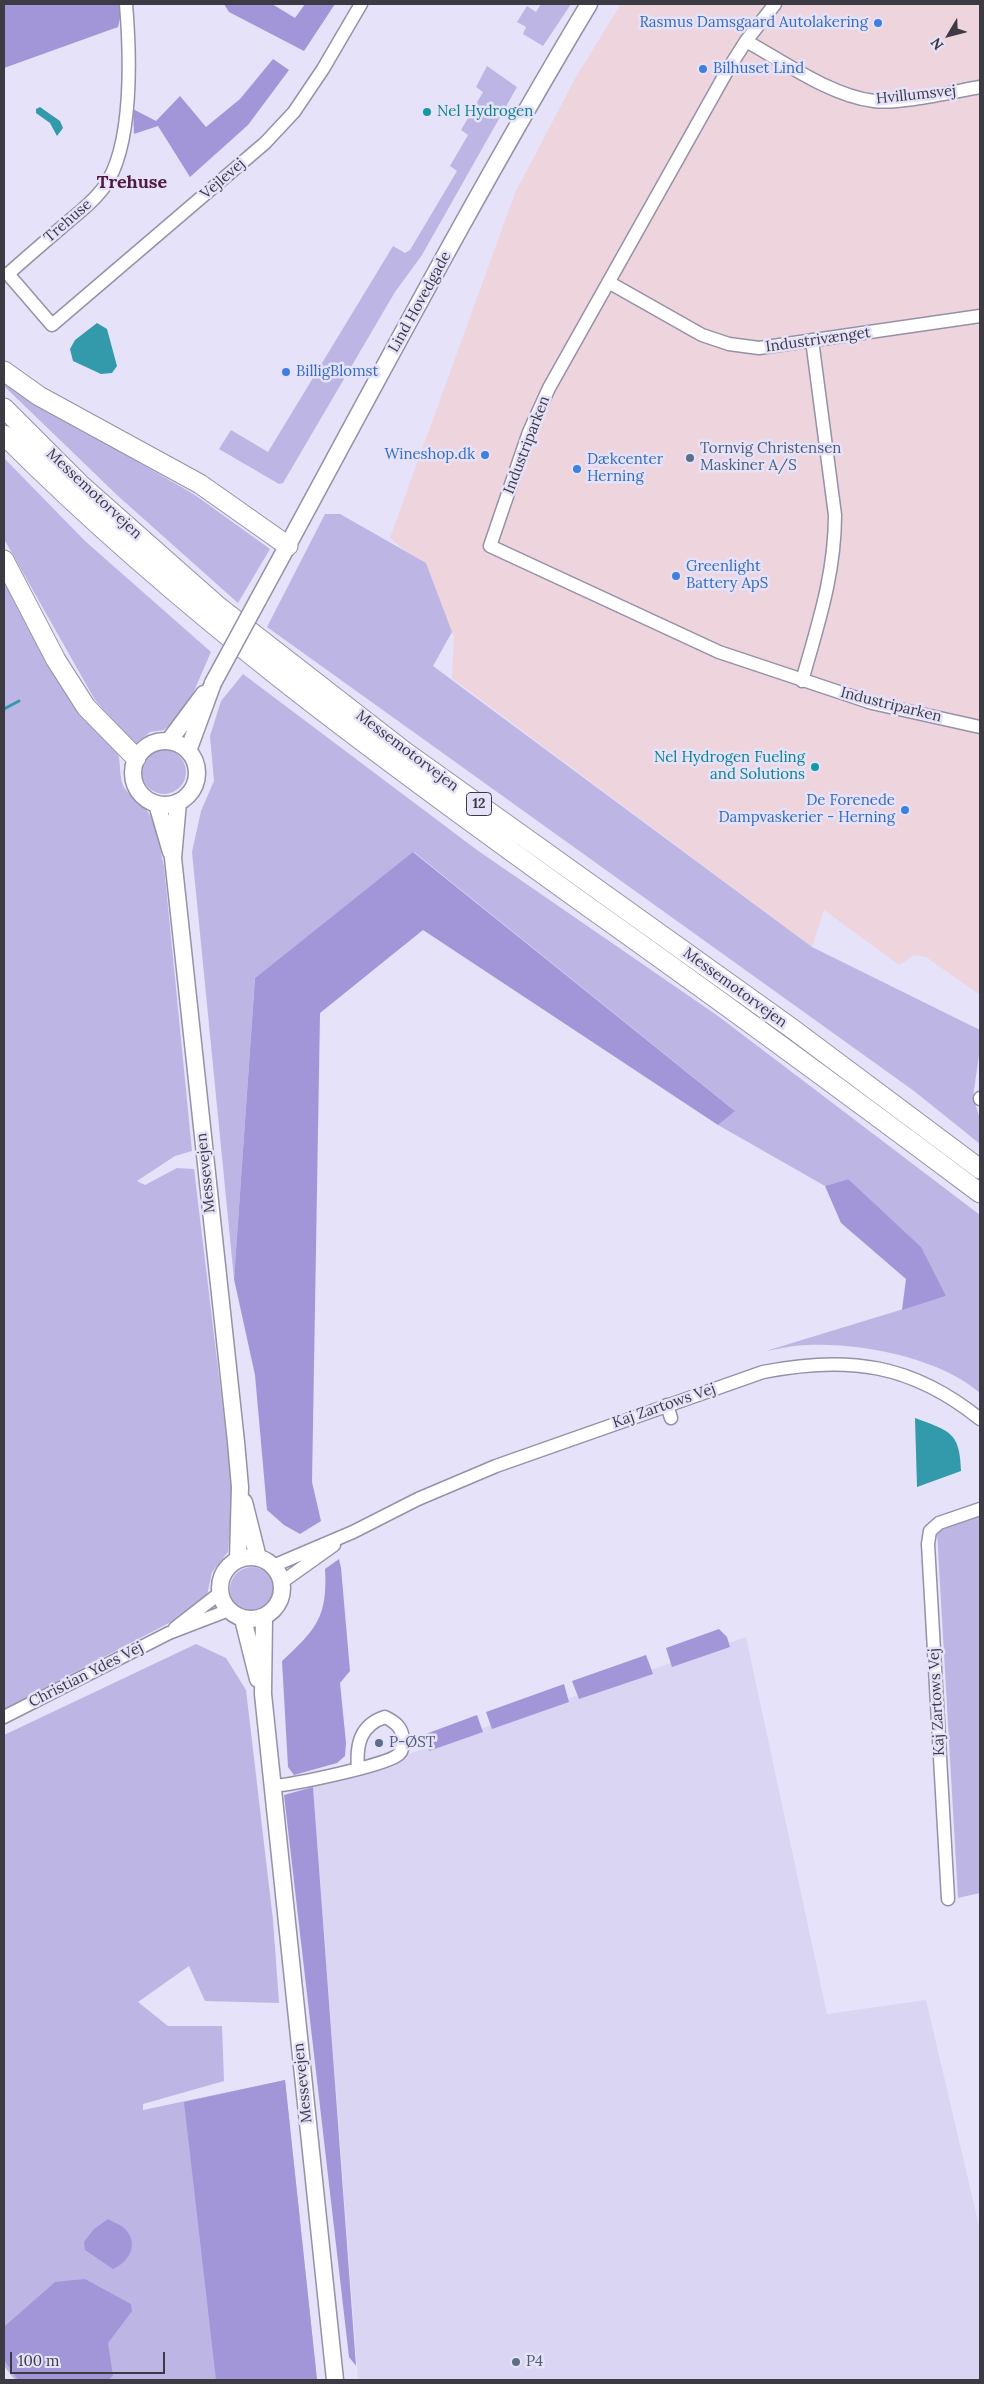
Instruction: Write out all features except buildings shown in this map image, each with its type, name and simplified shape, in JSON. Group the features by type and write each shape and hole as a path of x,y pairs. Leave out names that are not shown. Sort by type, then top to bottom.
{"highway":[{"path":"4,371 39,396 200,484 288,546"},
{"name":"Messemotorvejen","path":"4,408 80,484 219,607 404,751 790,1027 980,1170"},
{"name":"Messemotorvejen","path":"4,435 68,500 211,624 394,767 781,1045 980,1193"},
{"path":"4,560 56,660 86,707 136,758"}],"main road":[{"name":"Lind Hovedgade","path":"188,751 213,683 528,105 589,4"},
{"name":"Lind Hovedgade","path":"169,741 213,683"},
{"path":"169,741 180,745 188,751 195,762 197,774 191,791 178,802 168,805 157,804 147,799 136,786 133,769 136,758 150,744 169,741"},
{"name":"Messevejen","path":"173,858 178,802"},
{"name":"Messevejen","path":"157,804 173,858 240,1487 238,1559"},
{"name":"Messevejen","path":"240,1487 258,1558"},
{"path":"258,1558 273,1566 282,1582 282,1595 278,1604 264,1617 254,1620 244,1619 229,1610 220,1593 223,1574 238,1559 258,1558"},
{"name":"Messevejen","path":"262,1694 264,1617"},
{"name":"Messevejen","path":"244,1619 262,1694 335,2380"}],"street":[{"name":"Trehuse","path":"52,325 8,274 92,201 105,186 115,167 122,142 128,100 126,4"},
{"name":"Vejlevej","path":"52,325 265,143 288,118 323,69 361,4"},
{"name":"Industriparken","path":"775,4 746,41 728,71 549,388 529,432 490,546 718,652 872,703 980,727"},
{"name":"Hvillumsvej","path":"746,41 835,90 858,98 876,101 897,100 980,87"},
{"name":"Industrivænget","path":"610,283 702,336 730,344 759,348 980,316"},
{"path":"802,681 830,581 835,544 835,514 812,340"},
{"name":"Kaj Zartows Vej","path":"273,1566 353,1532 418,1499 496,1466 763,1372 801,1364 865,1366 903,1374 942,1392 980,1419"},
{"path":"667,1405 672,1418"},
{"name":"Kaj Zartows Vej","path":"948,1899 928,1544 930,1531 939,1523 980,1509"},
{"name":"Kaj Zartows Vej","path":"282,1582 353,1532"},
{"name":"Christian Ydes Vej","path":"169,1633 220,1593"},
{"name":"Christian Ydes Vej","path":"4,1717 169,1633 229,1610"},
{"path":"272,1786 358,1768"}],"shaded area":[{"path":"4,4 123,4 118,27 4,68"},
{"path":"224,4 272,4 295,18 305,4 335,4 304,51 229,12"},
{"path":"541,4 571,4 543,46 523,34 526,27 517,22 527,6 536,12"},
{"path":"621,4 980,4 980,995 926,957 914,955 899,965 824,910 812,947 452,678 454,636 422,565 390,538 515,193 576,77"},
{"path":"273,59 289,70 248,125 190,177 158,126 134,134 133,109 156,121 180,96 206,127 240,99"},
{"path":"487,66 517,87 422,255 395,292 283,483 279,484 219,449 231,430 268,452 393,246 405,253 410,250 457,171 450,166 468,135 461,130 483,92 476,87"},
{"path":"4,384 195,495 270,549 238,603 118,496"},
{"path":"4,458 85,541 211,652 184,714 164,730 150,732 134,745 95,700 4,539"},
{"path":"325,514 340,514 426,563 452,632 433,666 812,947 980,1030 980,1048 973,1097 980,1119 980,1144 914,1091 267,627"},
{"path":"4,579 117,751 123,785 127,792 143,805 153,821 158,836 164,866 192,1151 175,1156 137,1181 145,1185 177,1168 194,1169 233,1493 228,1552 212,1572 207,1595 169,1623 4,1709"},
{"path":"243,674 477,850 718,1016 980,1215 980,1393 944,1370 898,1355 874,1350 850,1346 807,1345 766,1351 946,1296 848,1179 825,1186 718,1125 734,1110 414,852 255,978 234,1279 192,852 201,811 214,781 210,736 221,701"},
{"path":"160,750 168,750 180,756 186,772 180,788 168,794 160,794 148,788 142,776 142,768 148,756"},
{"path":"413,852 735,1111 718,1125 423,930 320,1013 312,1482 321,1521 300,1534 284,1525 267,1510 255,1375 234,1279 255,978"},
{"path":"848,1179 921,1247 946,1296 902,1310 906,1279 841,1223 825,1186"},
{"path":"980,1514 980,1893 958,1898 937,1532"},
{"path":"339,1559 350,1671 340,1683 346,1743 345,1756 337,1763 294,1775 288,1767 282,1661 303,1640 317,1622 324,1600 325,1569"},
{"path":"252,1567 264,1571 270,1577 274,1589 270,1601 264,1607 252,1611 240,1607 234,1601 230,1589 234,1577 240,1571"},
{"path":"719,1629 727,1637 730,1647 672,1667 666,1648"},
{"path":"746,1637 827,2014 926,2000 980,2230 980,2380 358,2380 313,1787"},
{"path":"196,1644 226,1658 246,1690 273,1920 279,2003 205,2001 189,1966 138,2002 168,2026 222,2026 224,2081 143,2104 143,2110 285,2080 317,2380 15,2380 4,2366 4,1735"},
{"path":"646,1655 653,1674 579,1699 572,1681"},
{"path":"564,1684 569,1702 492,1729 486,1712"},
{"path":"477,1715 483,1732 429,1751 423,1735"},
{"path":"313,1787 356,2366 349,2357 284,1795"},
{"path":"285,2080 317,2380 216,2380 184,2102"},
{"path":"108,2219 124,2228 132,2241 128,2257 113,2269 85,2250 84,2242 94,2229"},
{"path":"85,2279 131,2304 132,2311 108,2343 113,2376 108,2380 18,2380 4,2360 5,2326 55,2282"}],"water":[{"path":"40,107 60,121 63,128 57,136 50,123 36,113 36,109"},
{"path":"97,323 107,329 117,366 112,373 101,374 73,361 70,349 75,340"},
{"path":"915,1418 950,1434 958,1448 961,1471 917,1487"}],"waterway":[{"path":"4,709 19,701"}],"place":[{"name":"Rasmus Damsgaard Autolakering","path":"878,23"},
{"name":"Bilhuset Lind","path":"703,69"},
{"name":"Nel Hydrogen","path":"427,112"},
{"name":"BilligBlomst","path":"286,372"},
{"name":"Wineshop.dk","path":"485,455"},
{"name":"Tornvig Christensen Maskiner A/S","path":"690,458"},
{"name":"Dækcenter Herning","path":"577,469"},
{"name":"Greenlight Battery ApS","path":"676,576"},
{"name":"Nel Hydrogen Fueling and Solutions","path":"815,767"},
{"name":"De Forenede Dampvaskerier - Herning","path":"905,810"},
{"name":"P-ØST","path":"379,1743"},
{"name":"P4","path":"516,2362"}],"district":[{"name":"Trehuse","path":"132,183"}]}
